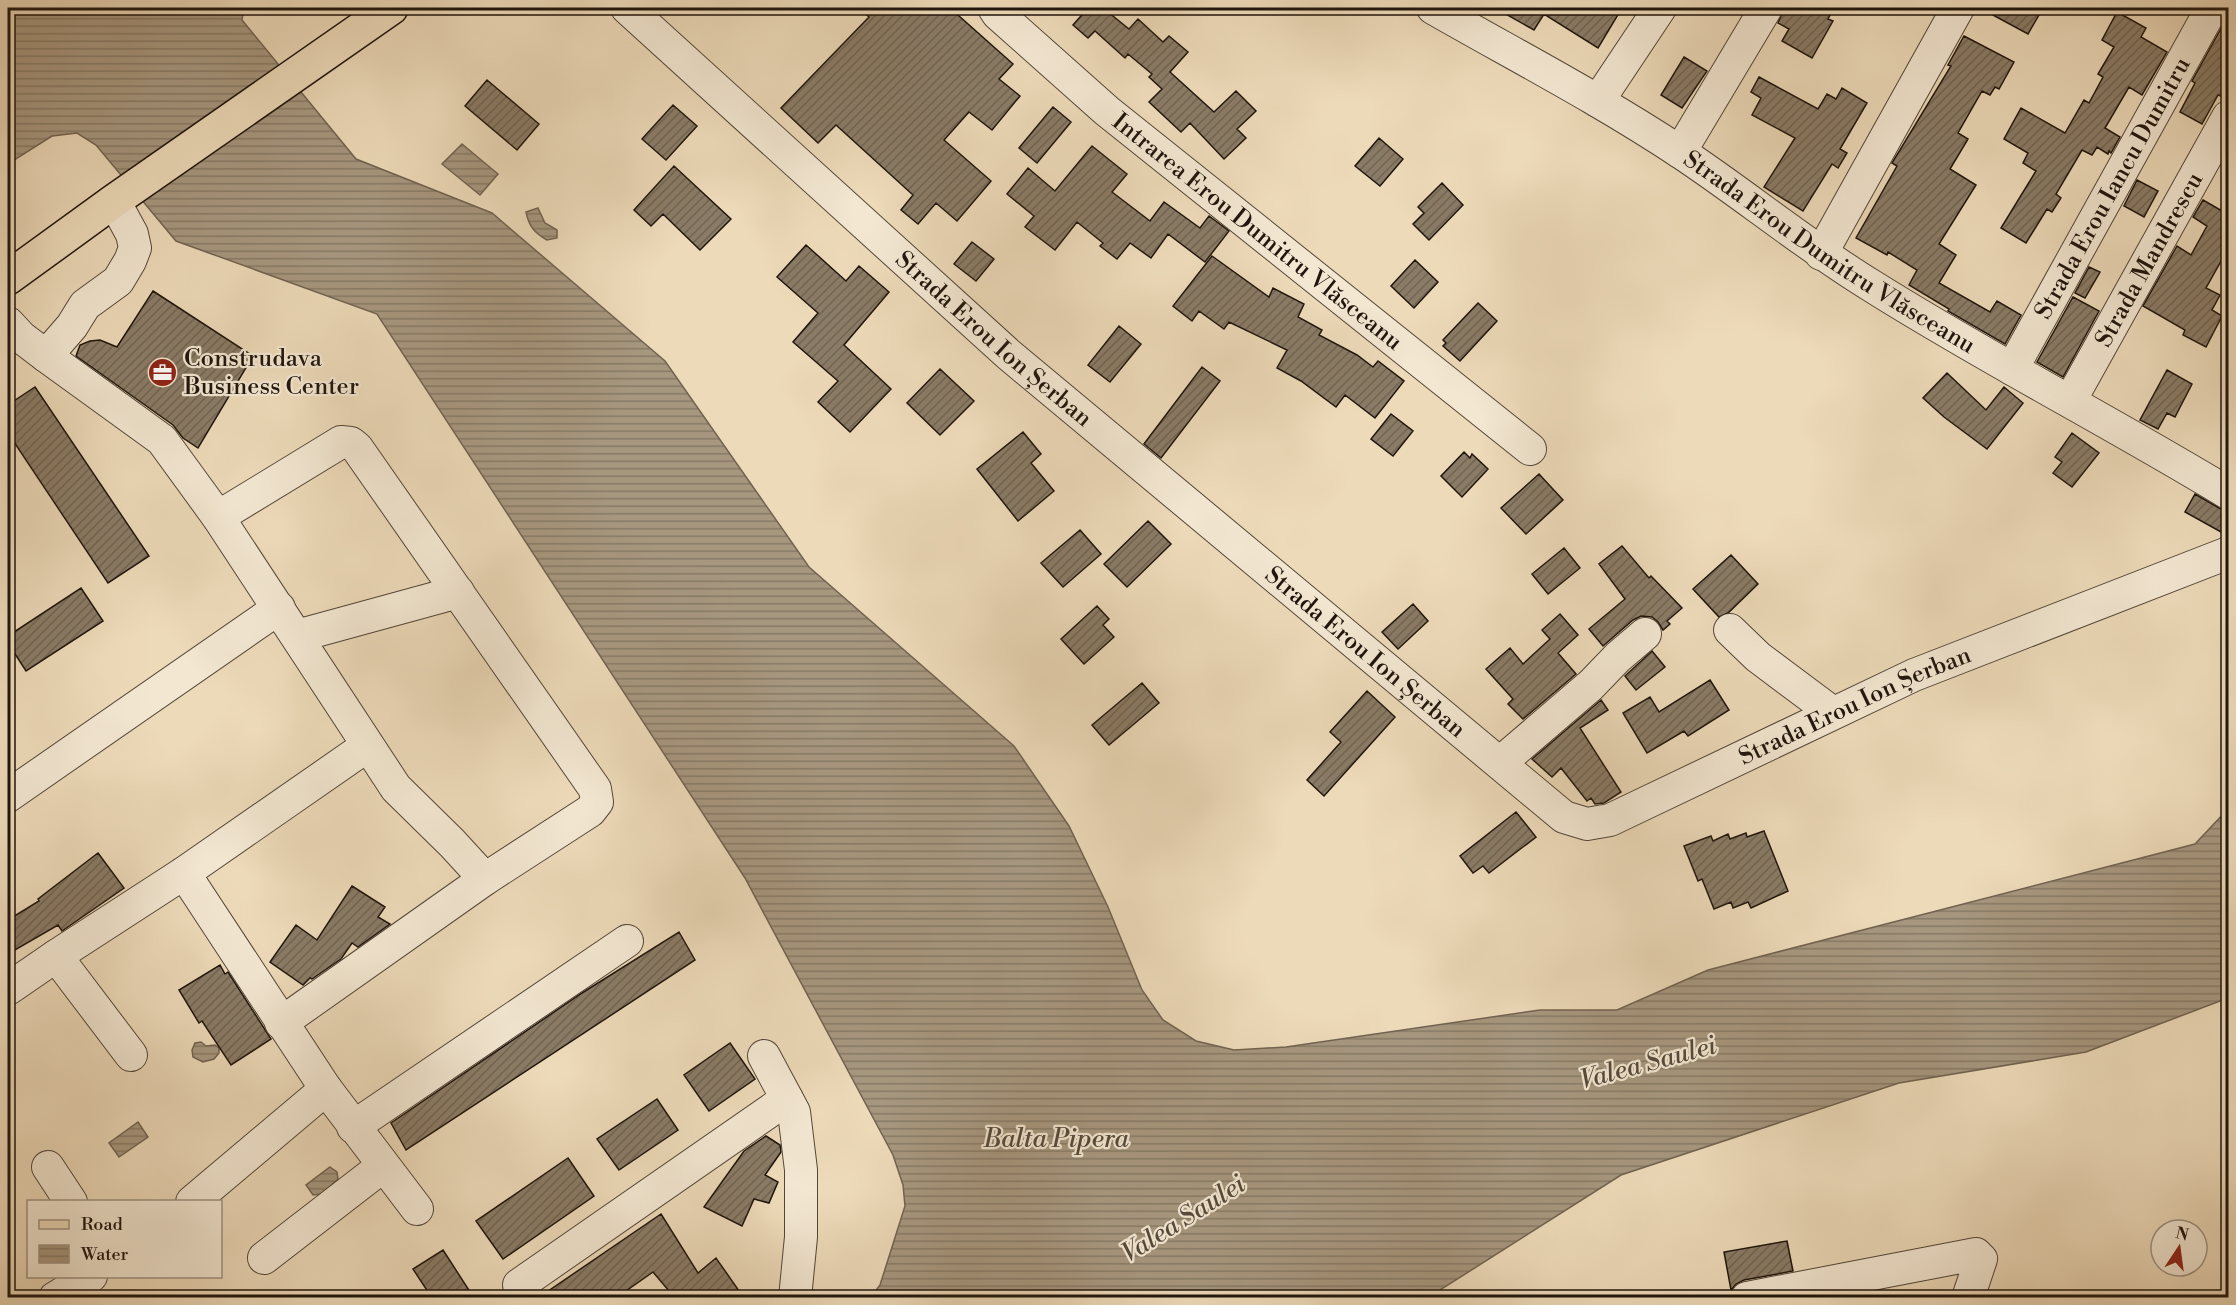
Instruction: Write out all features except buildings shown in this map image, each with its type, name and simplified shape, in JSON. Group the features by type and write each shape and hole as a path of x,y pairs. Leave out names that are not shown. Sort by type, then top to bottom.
{"main road":[{"path":"8,278 121,196 391,8"}],"street":[{"name":"Strada Erou Ion Șerban","path":"627,8 1008,354 1564,817 1587,824 1610,820 1914,675 2229,553"},
{"name":"Intrarea Erou Dumitru Vlăsceanu","path":"994,8 1107,111 1530,448"},
{"name":"Strada Erou Dumitru Vlăsceanu","path":"1433,8 1472,17 1598,101 1680,152 1821,254 1947,332 2229,493"},
{"path":"1598,101 1660,8"},
{"path":"1680,152 1766,8"},
{"path":"1821,254 1958,8"},
{"name":"Strada Erou Iancu Dumitru","path":"2012,369 2212,8"},
{"name":"Strada Mandrescu","path":"2070,401 2229,117"},
{"path":"46,356 72,326 85,304 118,280 130,261 135,248 121,196"},
{"path":"8,323 21,337 46,356 162,440 218,517 396,788 485,879"},
{"path":"218,517 341,442 351,443 357,448 595,789 597,802 590,811 485,879 281,1023"},
{"path":"297,636 458,592"},
{"path":"8,796 279,608"},
{"path":"1730,630 1758,657 1833,714"},
{"path":"1500,763 1591,685 1618,657 1645,634"},
{"path":"8,989 184,873 368,746"},
{"path":"184,873 326,1089 417,1209"},
{"path":"354,1127 627,941"},
{"path":"56,956 131,1055"},
{"path":"764,1056 794,1112 801,1170 801,1237 795,1298"},
{"path":"194,1200 326,1089"},
{"path":"519,1285 787,1099"},
{"path":"264,1258 383,1166"},
{"path":"48,1167 70,1200"},
{"path":"1747,1298 1976,1254 1981,1259 1968,1298"},
{"path":"55,1298 87,1278"}],"water":[{"name":"Balta Pipera","path":"8,8 244,8 242,20 356,159 492,213 665,361 809,567 1014,746 1069,826 1108,907 1142,990 1163,1020 1196,1041 1234,1050 1286,1047 1540,1010 1617,1010 1708,970 2195,844 2228,809 2228,998 2086,1052 1899,1083 1621,1175 1429,1297 871,1297 880,1285 905,1206 903,1185 893,1155 745,878 377,314 176,241 96,145 77,133 52,136 8,164"},
{"path":"462,144 498,174 480,195 442,164"},
{"path":"538,208 545,223 557,230 557,238 547,240 531,226 526,212"},
{"path":"201,1042 206,1046 215,1045 219,1048 219,1053 214,1059 203,1062 193,1057 192,1050 195,1043"},
{"path":"138,1122 148,1137 119,1157 109,1143"},
{"path":"330,1167 337,1172 338,1179 322,1194 313,1195 306,1185"}],"place":[{"name":"Construdava Business Center","path":"163,372"}],"water label":[{"name":"Valea Saulei","path":"1648,1062"},
{"name":"Valea Saulei","path":"1183,1218"}]}
